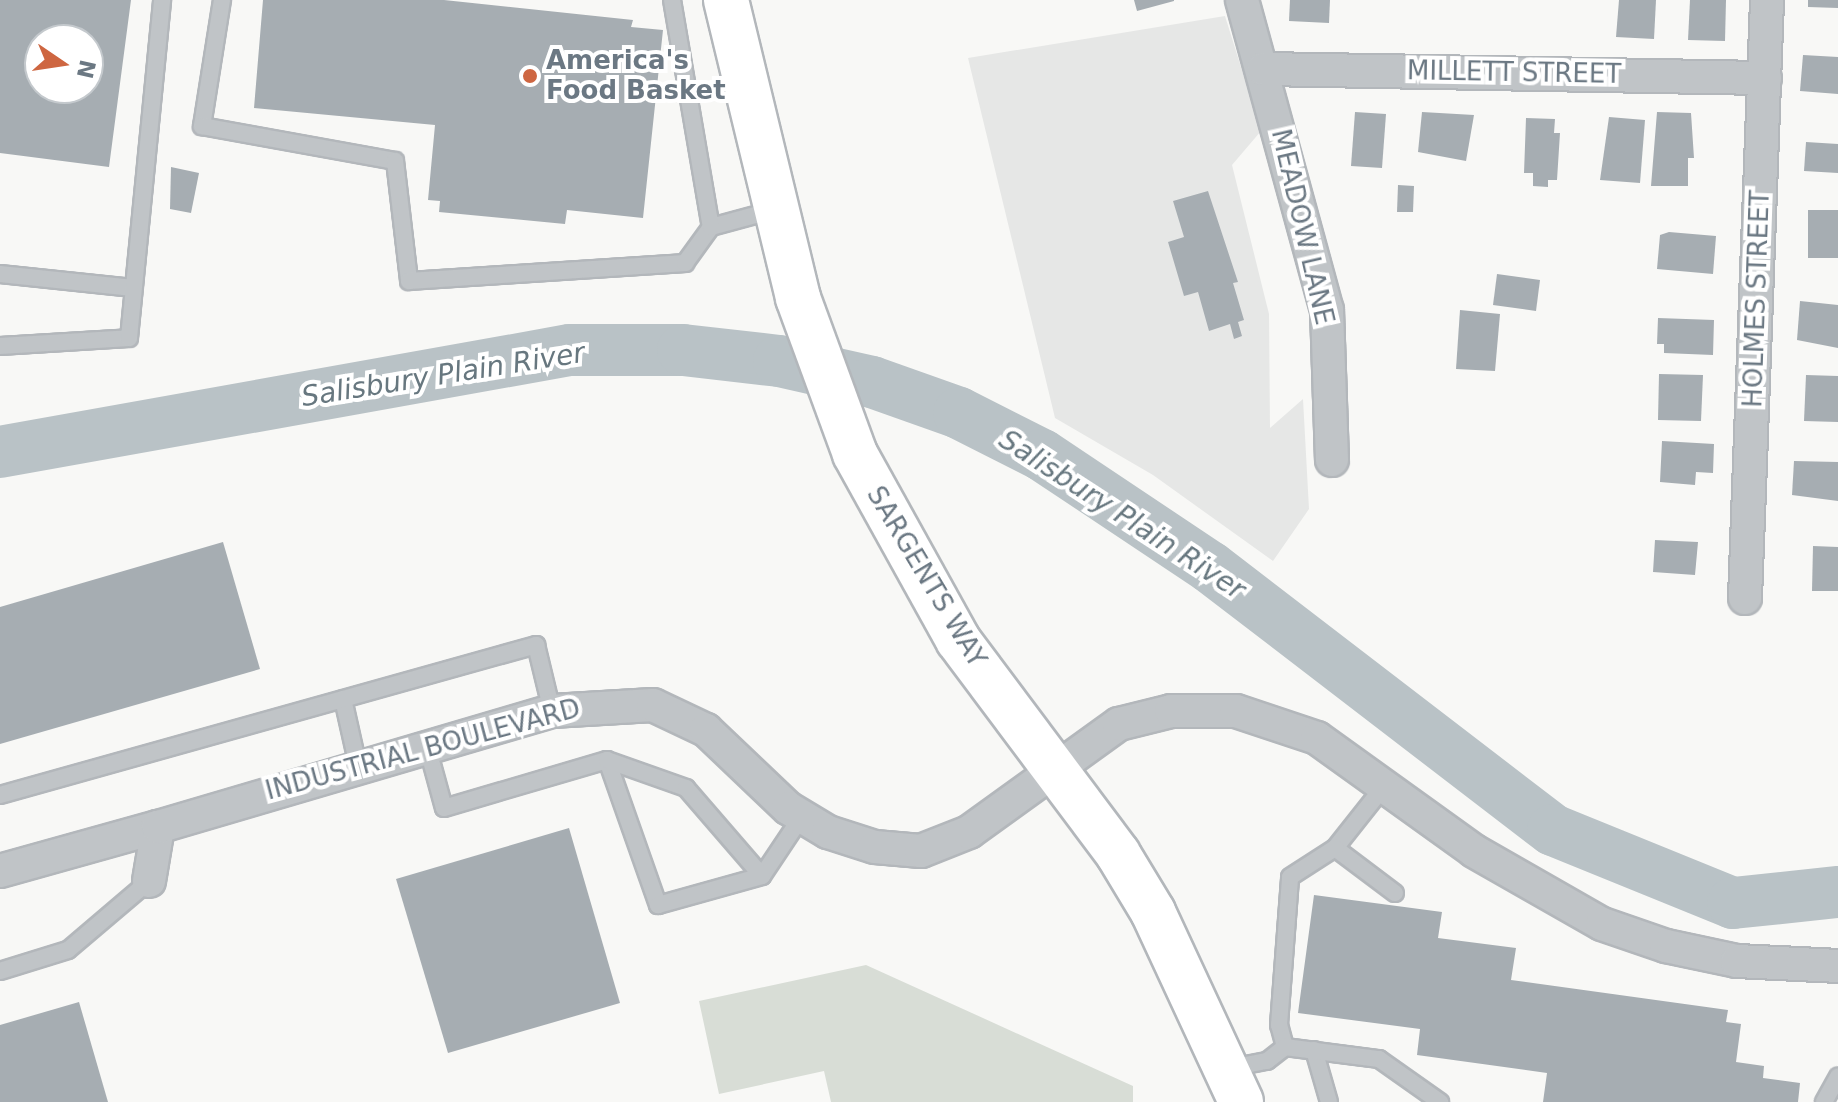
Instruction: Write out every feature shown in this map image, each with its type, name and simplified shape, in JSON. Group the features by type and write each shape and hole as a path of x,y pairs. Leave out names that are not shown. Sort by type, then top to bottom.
{"main road":[{"name":"SARGENTS WAY","path":"726,0 774,210 798,298 855,454 958,640 1054,769 1153,912 1235,1085"}],"street":[{"name":"MEADOW LANE","path":"1242,0 1327,310 1332,460"},
{"name":"HOLMES STREET","path":"1745,598 1767,0"},
{"name":"MILLETT STREET","path":"1263,69 1765,78"},
{"name":"INDUSTRIAL BOULEVARD","path":"0,871 552,711 653,705 706,730 802,816 875,847 921,851 969,832 1119,724 1171,711 1236,711 1317,738 1541,895 1602,924 1737,961 1838,966"},
{"path":"149,881 158,827"}],"lane":[{"path":"0,346 129,338 162,0"},
{"path":"222,0 202,126 395,161 409,281 685,263 711,227 774,210"},
{"path":"672,0 711,227"},
{"path":"0,274 133,288"},
{"path":"0,795 536,645 552,711"},
{"path":"343,699 358,766"},
{"path":"427,746 444,808 607,760 686,788 762,876"},
{"path":"607,760 658,905 762,876 802,816"},
{"path":"1285,1047 1279,1025 1290,877 1335,848 1385,785"},
{"path":"1335,848 1395,893"},
{"path":"0,971 68,950 149,881"},
{"path":"1235,1085 1285,1047 1379,1059 1440,1102"},
{"path":"1314,1050 1329,1102"},
{"path":"1824,1102 1838,1077"}],"shaded area":[{"path":"1225,16 1261,131 1232,165 1269,314 1270,428 1303,399 1309,509 1273,561 1153,475 1055,418 968,58"},
{"path":"866,965 1133,1086 1133,1102 831,1102 824,1071 719,1094 699,1001"}],"building":[{"path":"0,0 131,0 109,167 0,153"},
{"path":"263,0 444,0 633,20 631,27 663,30 643,218 567,210 565,224 439,212 440,201 428,200 435,125 254,108"},
{"path":"1134,0 1174,0 1174,1 1137,11"},
{"path":"1290,0 1330,0 1329,23 1289,21"},
{"path":"1619,0 1656,0 1654,39 1616,37"},
{"path":"1690,0 1726,0 1725,41 1688,40"},
{"path":"1808,0 1838,0 1838,8 1808,7"},
{"path":"1803,55 1838,57 1838,94 1800,91"},
{"path":"1355,112 1386,114 1382,168 1351,166"},
{"path":"1422,112 1474,115 1466,161 1418,152"},
{"path":"1657,112 1691,113 1694,158 1688,158 1688,186 1651,186"},
{"path":"1609,117 1645,120 1640,183 1600,180"},
{"path":"1526,118 1555,119 1554,133 1560,133 1557,180 1548,180 1548,187 1533,186 1533,173 1524,173"},
{"path":"1806,142 1838,144 1838,173 1804,171"},
{"path":"171,167 199,173 191,213 170,209"},
{"path":"1398,185 1414,186 1413,212 1397,212"},
{"path":"1208,191 1238,282 1233,283 1244,320 1238,322 1242,336 1234,339 1230,324 1209,331 1198,292 1184,296 1168,242 1184,237 1173,201"},
{"path":"1808,210 1838,210 1838,258 1808,258"},
{"path":"1669,232 1716,236 1713,274 1657,269 1660,235"},
{"path":"1497,274 1540,280 1536,311 1493,305"},
{"path":"1800,301 1838,305 1838,348 1797,340"},
{"path":"1460,310 1500,314 1495,371 1456,369"},
{"path":"1658,318 1714,320 1713,355 1664,353 1664,344 1657,344"},
{"path":"1659,374 1703,375 1701,421 1658,420"},
{"path":"1806,375 1838,376 1838,422 1804,421"},
{"path":"1662,441 1714,444 1713,473 1696,472 1695,485 1660,482"},
{"path":"1794,461 1838,462 1838,501 1792,495"},
{"path":"1655,540 1698,542 1695,575 1653,572"},
{"path":"223,542 260,669 0,744 0,607"},
{"path":"1813,546 1838,547 1838,591 1812,591"},
{"path":"569,828 620,1003 448,1053 396,879"},
{"path":"1314,895 1442,912 1438,938 1516,948 1511,980 1728,1010 1726,1022 1741,1024 1736,1062 1764,1066 1763,1078 1800,1083 1798,1102 1543,1102 1547,1073 1417,1055 1420,1029 1298,1013"},
{"path":"79,1002 108,1102 0,1102 0,1025"}],"waterway":[{"name":"Salisbury Plain River","path":"0,452 570,350 683,350 779,361 872,382 959,413 1042,455 1210,567 1553,830 1733,903 1838,892"}],"place":[{"name":"America's Food Basket","path":"530,76"}]}
